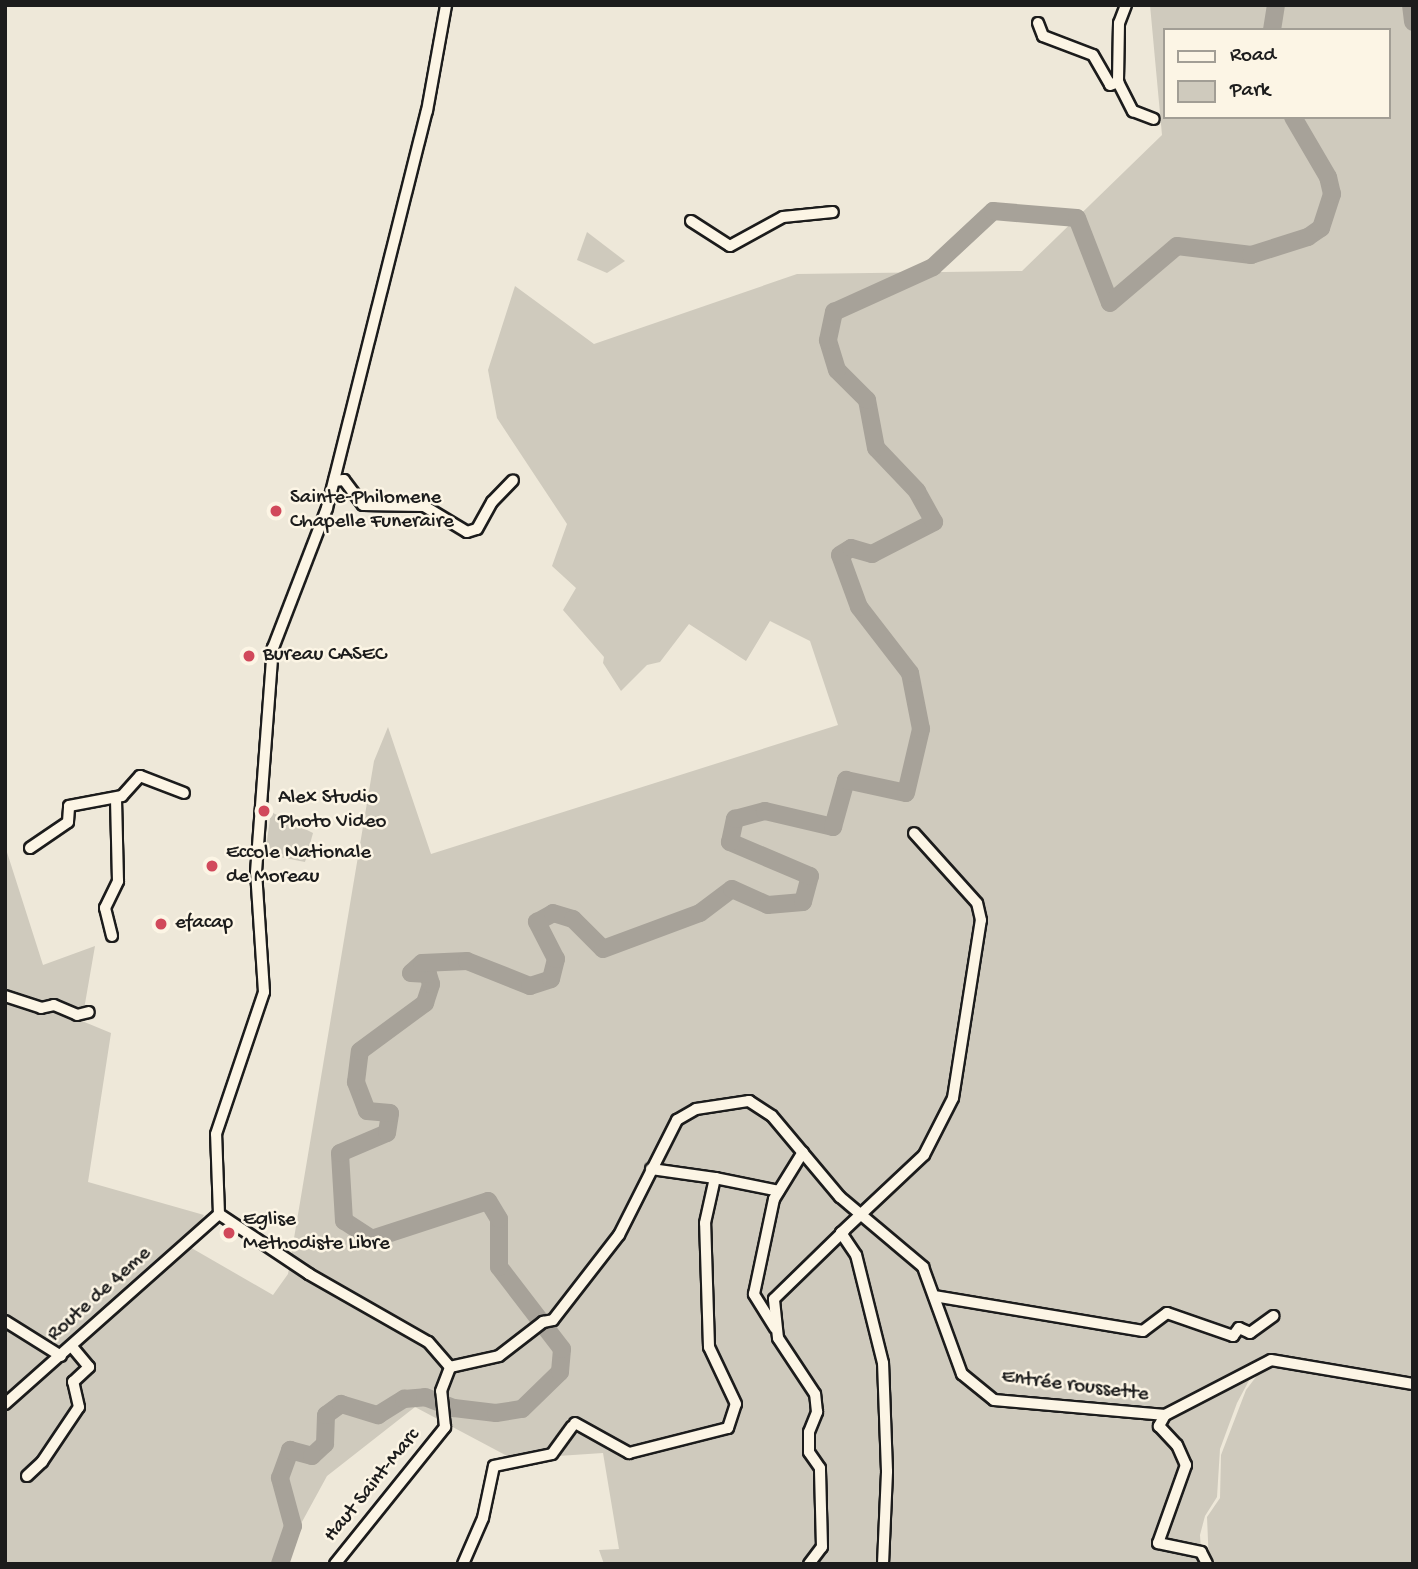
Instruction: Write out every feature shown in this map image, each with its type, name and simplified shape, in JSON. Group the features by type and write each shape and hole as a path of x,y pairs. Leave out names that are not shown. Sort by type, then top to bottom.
{"street":[{"path":"446,5 427,111 334,481 273,648 256,872 264,992 216,1134 219,1214 309,1274 428,1342 450,1367"},
{"path":"1126,5 1119,23 1118,82 1133,111 1154,120"},
{"path":"1038,23 1042,36 1093,55 1110,85 1118,82"},
{"path":"691,221 730,246 783,217 834,212"},
{"path":"334,481 344,480 363,505 425,506 467,531 477,529 492,502 513,480"},
{"path":"30,848 68,822 69,806 122,796 140,776 184,793"},
{"path":"113,936 105,908 118,881 116,797"},
{"path":"778,1332 774,1298 924,1155 953,1098 978,957 981,920 977,903 914,833"},
{"path":"5,996 41,1008 54,1005 77,1014 89,1012"},
{"name":"Entrée roussette","path":"450,1367 499,1356 543,1322 553,1320 619,1235 677,1120 696,1109 749,1101 772,1116 841,1197 923,1267 962,1374 994,1400 1165,1415 1271,1360 1413,1384"},
{"path":"803,1152 779,1191 754,1293 815,1394 817,1412 809,1432 809,1452 820,1468 822,1547 815,1561"},
{"path":"652,1169 779,1191"},
{"path":"463,1564 483,1518 494,1466 552,1454 573,1424 629,1453 728,1428 736,1404 709,1347 705,1223 715,1178"},
{"name":"Route de 4eme","path":"5,1404 72,1348 219,1214"},
{"path":"844,1230 841,1233 856,1255 883,1363 887,1471 883,1564"},
{"path":"934,1296 1143,1331 1167,1313 1233,1336 1239,1328 1250,1333 1273,1316"},
{"path":"5,1321 61,1356"},
{"path":"27,1476 42,1462 79,1407 73,1382 89,1367 72,1348"},
{"name":"Haut Saint-Marc","path":"335,1564 445,1427 441,1391 450,1367"},
{"path":"1165,1415 1159,1426 1177,1445 1186,1465 1158,1543 1201,1552 1207,1564"}],"green space":[{"path":"1150,5 1413,5 1413,1564 1209,1564 1207,1517 1220,1498 1221,1455 1246,1390 1262,1369 1253,1373 1237,1403 1220,1449 1217,1497 1205,1516 1200,1535 1202,1564 604,1564 599,1550 619,1549 603,1453 513,1459 415,1407 327,1476 279,1564 5,1564 5,846 43,965 95,946 82,1021 111,1033 88,1182 204,1215 188,1246 273,1295 288,1274 374,761 388,727 431,854 838,725 810,641 770,621 746,661 689,624 660,662 647,665 621,691 603,663 604,657 563,610 576,588 552,566 567,524 497,418 488,370 515,286 594,344 797,274 1022,271 1162,135"},
{"path":"587,232 625,261 607,273 577,260"},
{"path":"271,812 313,833 305,862 265,854"}],"waterway":[{"path":"1272,28 1276,5"},
{"path":"1411,5 1413,22"},
{"path":"280,1564 293,1526 280,1478 290,1450 312,1456 325,1444 326,1415 341,1404 378,1415 404,1399 425,1397 454,1408 496,1413 522,1409 560,1372 562,1349 499,1267 499,1219 488,1201 372,1239 344,1221 340,1153 387,1133 390,1113 367,1111 356,1082 360,1051 425,1003 431,984 428,974 411,973 422,963 467,961 530,986 551,979 556,959 537,922 553,913 573,919 603,949 700,913 732,889 768,905 803,902 810,876 730,842 735,819 765,811 833,827 846,780 906,793 921,729 910,673 859,607 840,555 851,548 872,554 934,522 917,491 876,448 867,400 837,370 828,340 834,312 933,267 993,211 1077,218 1110,303 1177,246 1251,255 1308,237 1321,228 1332,194 1328,177 1294,119"}],"place":[{"name":"Sainte-Philomene Chapelle Funeraire","path":"276,511"},
{"name":"Bureau CASEC","path":"249,656"},
{"name":"Alex Studio Photo Video","path":"264,811"},
{"name":"Eccole Nationale de Moreau","path":"212,866"},
{"name":"efacap","path":"161,924"},
{"name":"Eglise Methodiste Libre","path":"229,1233"}]}
